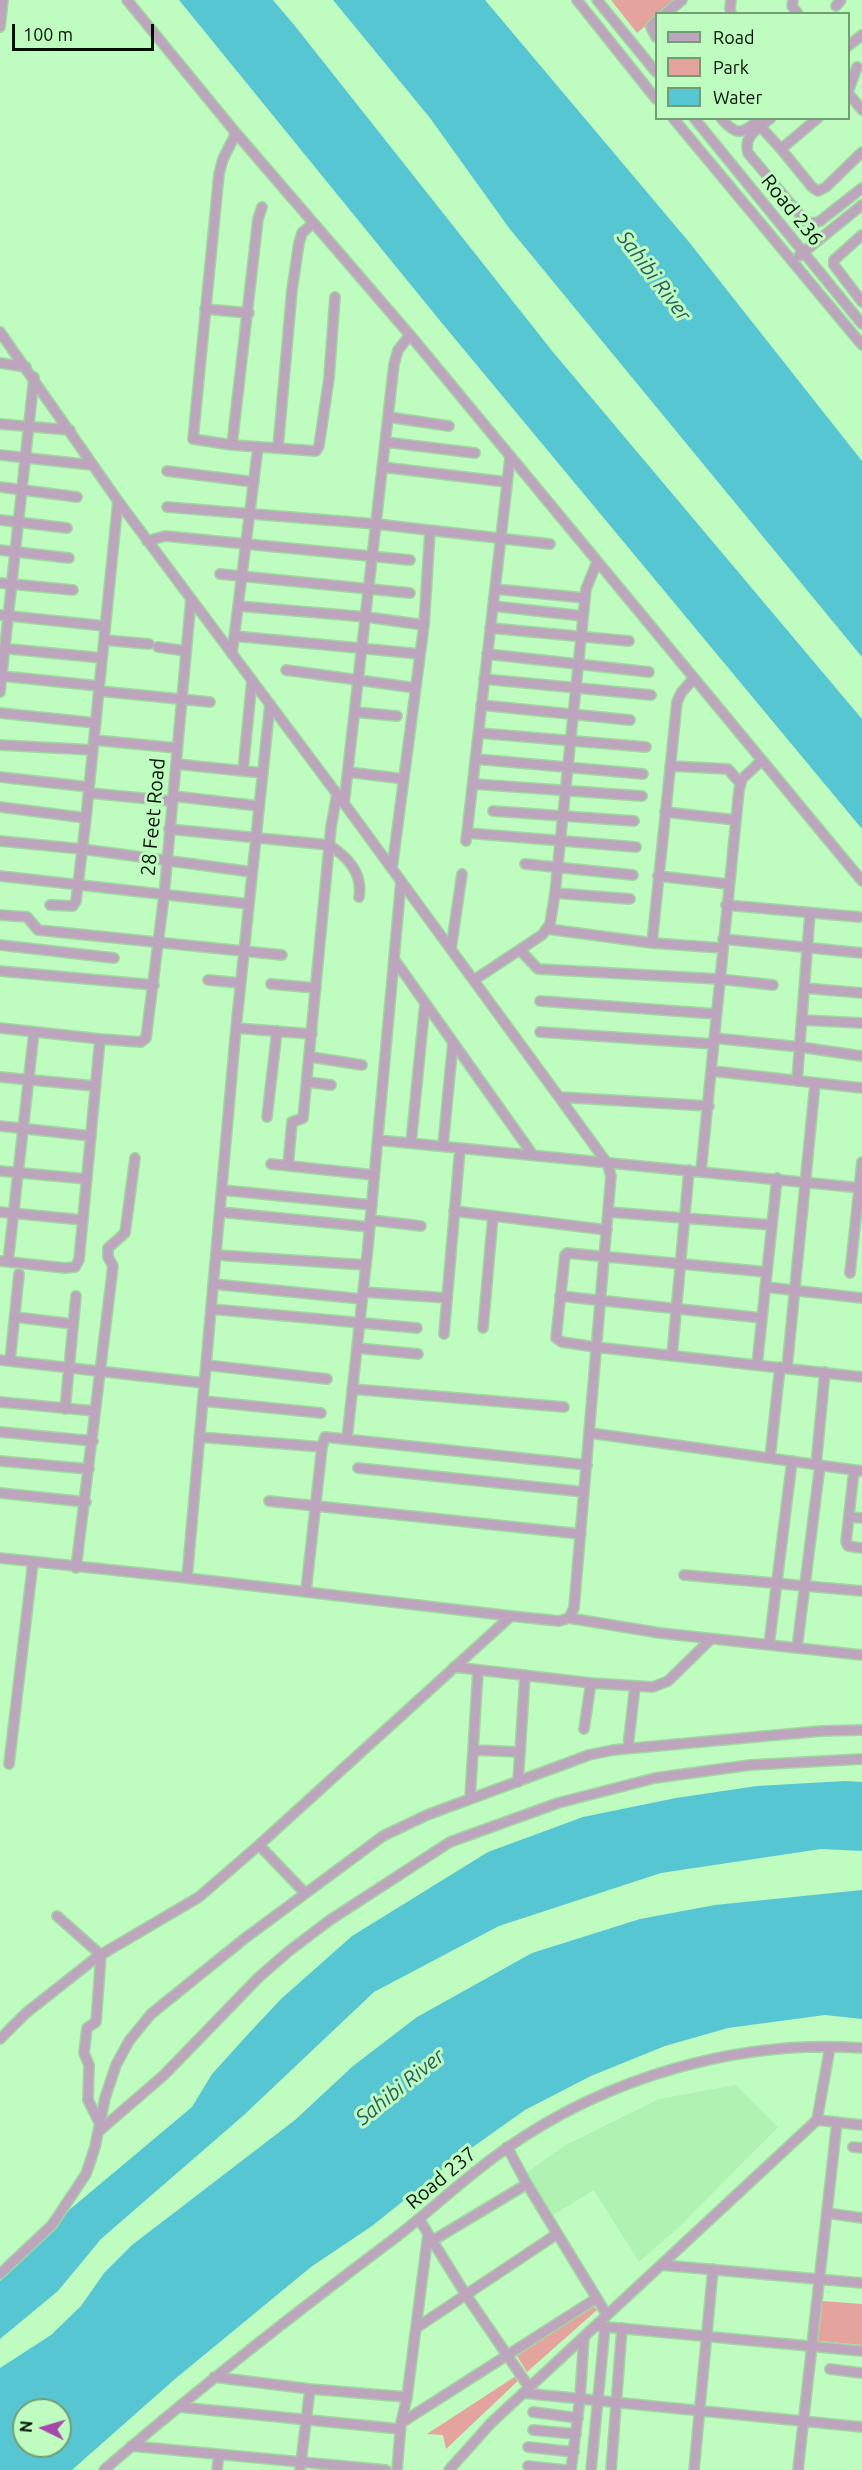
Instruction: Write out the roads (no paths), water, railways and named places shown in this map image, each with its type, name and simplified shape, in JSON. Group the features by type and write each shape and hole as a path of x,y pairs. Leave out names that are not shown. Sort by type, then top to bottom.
{"street":[{"path":"0,27 3,0"},
{"path":"127,0 236,133 410,335 862,881"},
{"path":"577,0 655,97"},
{"path":"597,0 655,70"},
{"path":"667,12 682,0"},
{"path":"729,12 731,0"},
{"path":"850,45 862,35"},
{"path":"850,89 856,68"},
{"path":"850,94 862,110"},
{"path":"675,120 862,345"},
{"name":"Road 236","path":"696,120 862,324"},
{"path":"722,120 728,128 739,132 761,123"},
{"path":"781,149 816,120"},
{"path":"761,123 812,187 818,191 826,187 862,152"},
{"path":"761,123 748,136 746,144 748,153 806,222 820,221 862,188"},
{"path":"236,133 223,159 219,174 192,437 198,441 232,445 311,452 318,449 329,378 335,297"},
{"path":"792,261 862,205"},
{"path":"232,445 262,207"},
{"path":"278,448 292,290 299,243 303,233 313,223"},
{"path":"862,235 834,260 834,265 862,302"},
{"path":"205,309 249,313"},
{"path":"0,332 34,377 92,465 147,541 337,794 607,1163 611,1176 607,1230 574,1608 569,1618"},
{"path":"344,804 395,357 410,335"},
{"path":"0,363 26,367"},
{"path":"0,692 4,615 12,584 34,377"},
{"path":"388,417 449,426"},
{"path":"0,424 70,430"},
{"path":"385,442 475,453"},
{"path":"232,654 258,447"},
{"path":"0,455 92,465"},
{"path":"510,458 467,837 636,847"},
{"path":"382,467 507,482"},
{"path":"167,471 254,482"},
{"path":"0,487 77,497"},
{"path":"50,905 74,906 78,884 118,501"},
{"path":"167,507 376,524 550,544"},
{"path":"0,520 67,528"},
{"path":"392,869 424,625 430,531"},
{"path":"147,541 165,536 410,560"},
{"path":"0,550 69,558"},
{"path":"474,980 548,929 558,868 585,598 588,582 597,562"},
{"path":"220,574 410,593"},
{"path":"0,583 73,590"},
{"path":"495,589 585,598"},
{"name":"28 Feet Road","path":"100,1039 141,1042 146,1038 164,896 191,600"},
{"path":"238,606 367,617 424,625"},
{"path":"493,606 583,616"},
{"path":"4,615 105,626"},
{"path":"490,628 629,641"},
{"path":"234,636 420,654"},
{"path":"104,640 186,651"},
{"path":"2,648 102,658"},
{"path":"487,654 649,672"},
{"path":"286,670 416,688"},
{"path":"1,679 210,702"},
{"path":"484,679 651,695"},
{"path":"652,943 677,702 681,693 693,679"},
{"path":"243,771 252,680"},
{"path":"187,1578 240,983 270,704"},
{"path":"481,705 630,720"},
{"path":"355,712 397,716"},
{"path":"0,713 96,723"},
{"path":"479,733 646,747"},
{"path":"94,740 177,748"},
{"path":"0,745 93,750"},
{"path":"476,759 643,774"},
{"path":"701,1171 709,1106 728,884 740,783 762,760"},
{"path":"176,764 262,773"},
{"path":"670,766 724,768 730,771 740,783"},
{"path":"348,772 404,779"},
{"path":"0,777 89,790 259,806"},
{"path":"474,784 642,796"},
{"path":"288,1166 292,1122 303,1118 308,1083 329,844 337,794"},
{"path":"0,807 86,818"},
{"path":"493,811 634,821"},
{"path":"665,812 736,820"},
{"path":"170,829 329,844 340,851 359,876 359,897"},
{"path":"0,842 82,849 252,872"},
{"path":"525,864 633,875"},
{"path":"451,949 462,874"},
{"path":"0,876 249,904"},
{"path":"658,876 728,884"},
{"path":"347,1439 372,1205 401,881"},
{"path":"555,893 630,899"},
{"path":"726,905 859,917"},
{"path":"797,1081 810,913"},
{"path":"0,915 27,917 38,930 282,955"},
{"path":"548,929 652,943 807,948 862,953"},
{"path":"0,945 114,958"},
{"path":"520,950 537,969 719,979 773,985"},
{"path":"394,959 533,1155"},
{"path":"0,970 154,985"},
{"path":"208,980 240,983"},
{"path":"271,984 316,988"},
{"path":"804,988 862,993"},
{"path":"540,1001 716,1014"},
{"path":"411,1143 425,1003"},
{"path":"802,1020 862,1023"},
{"path":"0,1028 100,1039 79,1260 75,1267 65,1268 4,1261 13,1213 34,1032"},
{"path":"236,1028 312,1034"},
{"path":"267,1117 277,1031"},
{"path":"540,1032 800,1047 862,1056"},
{"path":"443,1146 453,1042"},
{"path":"310,1057 362,1065"},
{"path":"712,1071 862,1088"},
{"path":"0,1077 95,1086"},
{"path":"308,1083 331,1085"},
{"path":"770,1458 795,1291 815,1084"},
{"path":"559,1096 709,1106"},
{"path":"0,1126 91,1136"},
{"path":"378,1140 861,1188"},
{"path":"444,1334 460,1148"},
{"path":"76,1568 86,1502 113,1266 108,1257 108,1248 125,1233 135,1158"},
{"path":"850,1273 861,1188 862,1162"},
{"path":"271,1164 374,1175"},
{"path":"672,1356 689,1170"},
{"path":"0,1171 87,1179"},
{"path":"757,1365 777,1178"},
{"path":"222,1190 372,1205"},
{"path":"454,1211 607,1230"},
{"path":"0,1212 83,1220"},
{"path":"220,1212 422,1226"},
{"path":"608,1212 772,1225"},
{"path":"483,1328 493,1216"},
{"path":"767,1272 566,1254 557,1340 596,1347 862,1377"},
{"path":"216,1255 366,1265"},
{"path":"19,1274 15,1317 5,1361 204,1383"},
{"path":"213,1284 363,1295 447,1298"},
{"path":"765,1287 862,1298"},
{"path":"64,1409 76,1296"},
{"path":"560,1296 762,1318"},
{"path":"211,1309 417,1328"},
{"path":"15,1317 73,1324"},
{"path":"357,1348 418,1354"},
{"path":"206,1365 327,1379"},
{"path":"797,1648 818,1465 825,1372"},
{"path":"352,1389 564,1407"},
{"path":"202,1401 321,1413"},
{"path":"0,1402 96,1411"},
{"path":"0,1432 93,1441"},
{"path":"590,1433 858,1471 849,1517 847,1544 862,1548"},
{"path":"199,1437 322,1447"},
{"path":"306,1591 325,1437 587,1465"},
{"path":"0,1461 89,1469"},
{"path":"769,1645 792,1461"},
{"path":"358,1468 584,1492"},
{"path":"0,1493 86,1502"},
{"path":"269,1502 581,1534"},
{"path":"849,1517 862,1518"},
{"path":"0,1558 511,1616 559,1621 569,1618 711,1639 862,1655"},
{"path":"9,1764 33,1562"},
{"path":"684,1575 862,1591"},
{"path":"0,2039 26,2013 101,1955 199,1897 511,1616"},
{"path":"454,1667 591,1683 653,1687 663,1684 711,1639"},
{"path":"470,1799 478,1670"},
{"path":"518,1782 525,1675"},
{"path":"584,1729 591,1683"},
{"path":"628,1748 635,1686"},
{"path":"0,2274 40,2236 63,2210 86,2174 105,2097 116,2065 129,2041 144,2021 304,1893 383,1836 410,1822 589,1755 628,1748 821,1731 862,1730"},
{"path":"473,1750 520,1752"},
{"path":"99,2128 164,2075 259,1977 289,1951 330,1920 450,1842 558,1803 655,1778 750,1765 862,1759"},
{"path":"259,1845 304,1893"},
{"path":"57,1916 101,1955"},
{"path":"99,2128 88,2100 88,2065 84,2053 87,2028 96,2022 101,1955"},
{"path":"591,2470 598,2400 601,2326 607,2314 817,2120 830,2047"},
{"name":"Road 237","path":"104,2470 275,2328 419,2219 507,2147 587,2102 663,2072 762,2050 862,2048"},
{"path":"817,2120 862,2125"},
{"path":"798,2470 837,2122"},
{"path":"507,2147 527,2184 607,2314"},
{"path":"430,2238 527,2184"},
{"path":"827,2214 862,2218"},
{"path":"419,2219 466,2295 508,2356 526,2390"},
{"path":"416,2328 557,2234"},
{"path":"397,2470 401,2426 430,2238"},
{"path":"661,2265 862,2283"},
{"path":"694,2470 713,2269"},
{"path":"179,2407 305,2421 401,2426 597,2298"},
{"path":"448,2470 491,2423 526,2390 584,2337 601,2326 862,2351"},
{"path":"611,2470 622,2328"},
{"path":"571,2470 580,2398 584,2337"},
{"path":"831,2369 862,2373"},
{"path":"214,2378 407,2397"},
{"path":"300,2467 310,2389"},
{"path":"526,2390 598,2400 862,2427"},
{"path":"533,2412 578,2418"},
{"path":"533,2430 576,2434"},
{"path":"131,2446 219,2455 300,2467 387,2470"},
{"path":"528,2447 574,2452"},
{"path":"217,2470 219,2455"},
{"path":"528,2466 566,2470"}],"water":[{"path":"179,0 273,0 295,26 553,352 862,719 862,829 441,322"},
{"name":"Sahibi River","path":"333,0 485,0 689,242 862,461 862,657 509,228 430,118"},
{"path":"862,1782 862,1851 821,1849 661,1873 499,1926 374,1992 244,2115 101,2239 58,2291 0,2339 0,2281 31,2252 68,2211 192,2107 212,2074 251,2031 281,1999 352,1936 488,1852 583,1817 676,1798 757,1786"},
{"name":"Sahibi River","path":"862,1890 862,2019 825,2015 728,2028 665,2046 591,2076 525,2110 456,2159 372,2226 311,2267 175,2379 72,2470 0,2470 0,2368 51,2335 81,2306 104,2273 132,2245 295,2120 353,2066 417,2017 532,1953 640,1919 715,1905"}]}
